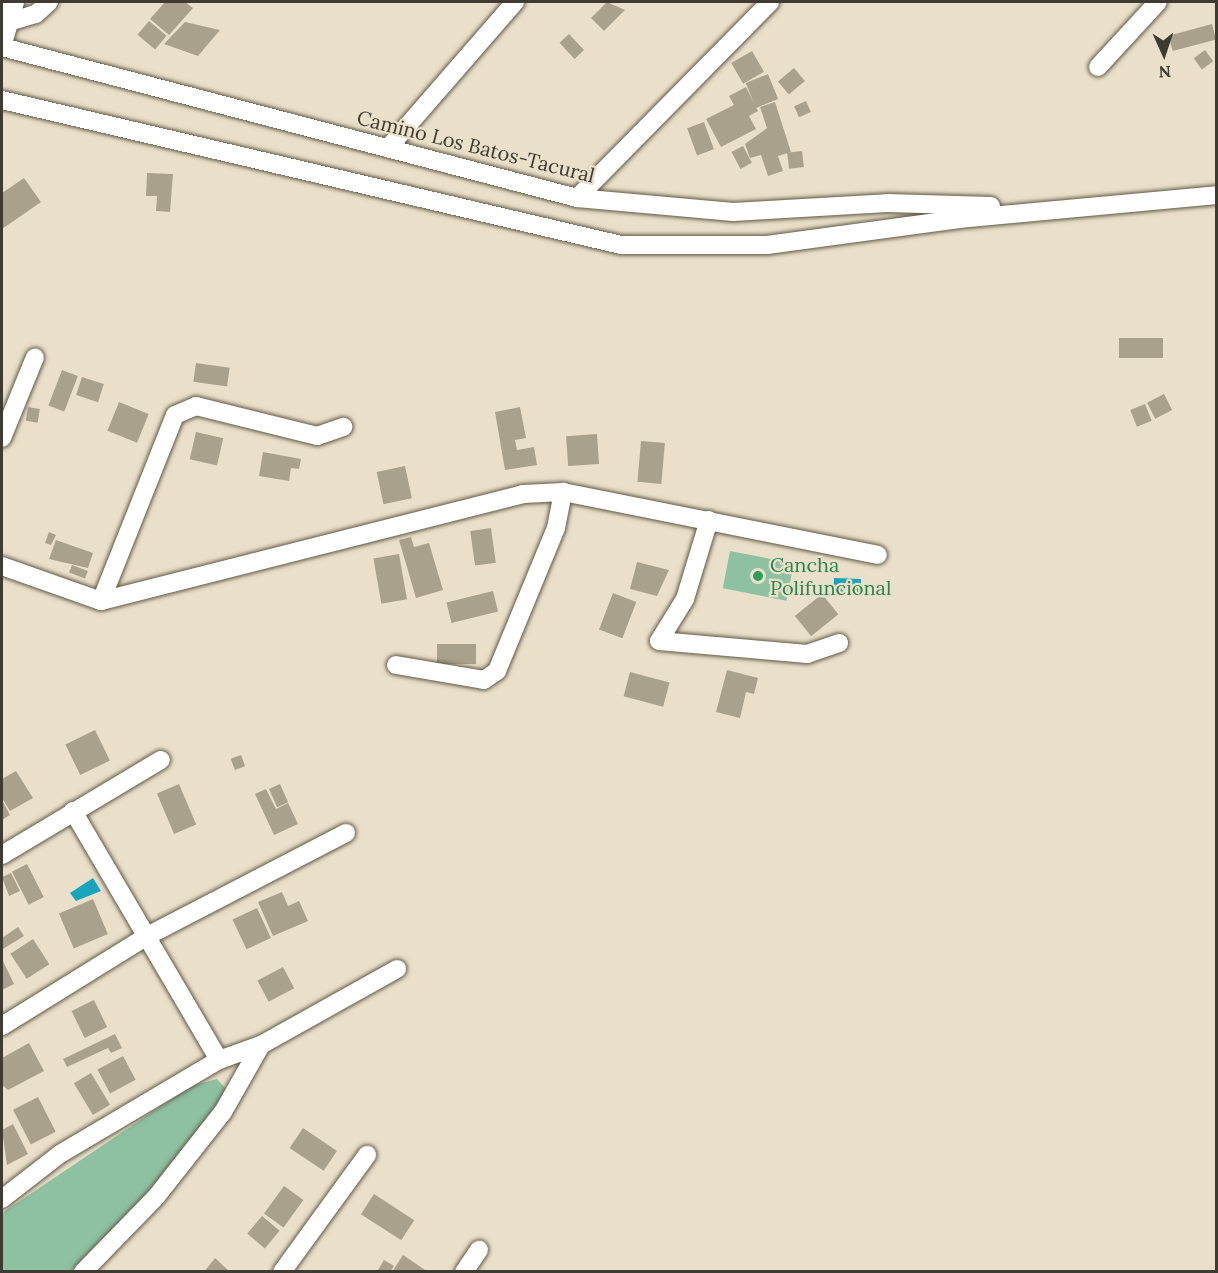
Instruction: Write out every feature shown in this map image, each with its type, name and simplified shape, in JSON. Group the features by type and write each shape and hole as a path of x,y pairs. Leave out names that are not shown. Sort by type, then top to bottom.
{"street":[{"path":"8,21 36,14 49,2"},
{"path":"388,148 515,2"},
{"path":"577,198 770,2"},
{"path":"1098,67 1158,2"},
{"name":"Camino Los Batos-Tacural","path":"2,47 577,198 733,212 887,202 1058,208"},
{"name":"Camino Los Batos-Tacural","path":"2,100 621,245 768,245 1058,208 1216,195"},
{"path":"2,438 35,357"},
{"path":"101,601 175,416 196,406 317,436 343,427"},
{"path":"396,665 484,680 497,671 556,528 563,492"},
{"path":"2,566 101,601 523,494 563,492 878,555"},
{"path":"709,520 685,599 659,640 807,654 839,643"},
{"path":"2,855 161,760"},
{"path":"73,811 149,935 219,1060"},
{"path":"2,1026 149,935 346,833"},
{"path":"2,1198 60,1154 219,1060 261,1045 397,969"},
{"path":"83,1272 163,1189 223,1112 261,1045"},
{"path":"282,1272 367,1155"},
{"path":"464,1272 479,1250"}],"green space":[{"name":"Cancha Polifuncional","path":"730,551 794,563 787,601 723,588"},
{"path":"217,1079 226,1089 215,1112 144,1198 71,1271 2,1272 2,1213 191,1086"}],"water":[{"path":"834,578 861,579 860,593 834,592"},
{"path":"93,878 101,891 76,901 70,893"}],"building":[{"path":"165,2 185,2 193,8 169,35 150,19"},
{"path":"607,2 625,10 604,31 591,18"},
{"path":"149,21 167,36 155,50 137,35"},
{"path":"185,22 220,30 198,56 164,44"},
{"path":"1212,24 1216,39 1173,51 1169,36"},
{"path":"569,34 584,50 574,59 559,43"},
{"path":"1205,50 1213,61 1202,70 1194,58"},
{"path":"752,51 764,72 743,84 731,63"},
{"path":"794,68 805,81 789,95 778,81"},
{"path":"768,74 778,99 756,108 746,83"},
{"path":"746,87 758,111 749,116 756,129 721,147 706,119 734,105 729,96"},
{"path":"806,101 811,112 799,117 794,106"},
{"path":"775,102 791,152 778,156 783,171 768,176 761,155 750,158 745,144 767,128 760,107"},
{"path":"704,122 714,149 697,155 687,128"},
{"path":"743,146 752,163 740,169 732,152"},
{"path":"802,151 804,167 789,169 787,153"},
{"path":"147,173 173,174 170,212 156,211 157,196 146,196"},
{"path":"24,178 41,202 2,229 2,193"},
{"path":"1119,338 1163,338 1163,358 1119,358"},
{"path":"196,363 230,368 227,387 193,382"},
{"path":"62,370 78,376 64,412 48,405"},
{"path":"82,377 104,384 98,402 76,395"},
{"path":"1164,394 1172,410 1155,419 1147,403"},
{"path":"119,402 149,414 137,443 107,431"},
{"path":"1145,404 1152,421 1137,427 1130,410"},
{"path":"28,407 40,409 38,423 26,421"},
{"path":"520,407 526,438 515,440 517,450 534,447 537,465 505,470 495,412"},
{"path":"196,432 223,438 217,466 190,459"},
{"path":"597,434 599,464 568,466 566,436"},
{"path":"641,441 665,443 661,484 637,482"},
{"path":"263,452 301,459 299,469 291,468 289,481 259,476"},
{"path":"405,466 412,498 383,504 377,472"},
{"path":"491,528 496,563 475,566 470,531"},
{"path":"49,532 56,535 51,545 45,543"},
{"path":"411,537 414,547 429,543 443,590 416,598 399,540"},
{"path":"56,540 93,553 88,568 49,559"},
{"path":"399,554 407,599 381,604 373,559"},
{"path":"637,562 669,570 657,596 630,589"},
{"path":"72,565 88,571 85,579 69,572"},
{"path":"493,591 498,611 452,623 446,603"},
{"path":"613,593 636,602 622,638 599,629"},
{"path":"822,594 838,614 811,636 795,616"},
{"path":"437,644 476,644 476,664 437,664"},
{"path":"727,670 758,678 754,694 746,692 740,718 716,712"},
{"path":"630,672 670,683 663,707 624,696"},
{"path":"95,730 110,761 80,775 65,744"},
{"path":"241,755 245,766 235,770 231,759"},
{"path":"16,771 33,798 10,811 2,798 2,779"},
{"path":"179,784 196,825 174,834 157,793"},
{"path":"280,784 288,802 277,807 269,789"},
{"path":"266,789 276,809 288,803 298,824 274,835 255,794"},
{"path":"2,800 10,815 2,820"},
{"path":"27,864 44,897 29,905 12,872"},
{"path":"11,873 20,891 9,896 2,877"},
{"path":"282,892 288,906 299,901 308,921 273,936 258,902"},
{"path":"93,899 108,934 74,948 59,913"},
{"path":"257,908 271,938 246,949 233,919"},
{"path":"18,927 24,936 3,949 2,938"},
{"path":"33,939 49,964 27,979 10,954"},
{"path":"2,959 14,984 2,990"},
{"path":"283,967 294,988 269,1002 257,981"},
{"path":"94,1000 107,1027 85,1038 72,1011"},
{"path":"115,1034 122,1048 111,1053 108,1048 67,1067 63,1059"},
{"path":"29,1043 44,1071 8,1090 2,1085 2,1058"},
{"path":"123,1056 136,1080 110,1093 97,1070"},
{"path":"91,1073 110,1105 93,1115 74,1083"},
{"path":"38,1097 56,1132 31,1144 13,1110"},
{"path":"13,1124 28,1154 7,1165 2,1130"},
{"path":"303,1128 337,1151 324,1171 290,1148"},
{"path":"284,1186 303,1200 283,1228 264,1214"},
{"path":"374,1194 414,1220 401,1240 361,1214"},
{"path":"262,1216 280,1231 265,1248 247,1234"},
{"path":"403,1255 428,1272 392,1272"},
{"path":"215,1258 230,1272 204,1272"},
{"path":"384,1260 394,1266 390,1272 378,1270"}],"place":[{"name":"Cancha Polifuncional","path":"758,576"}]}
